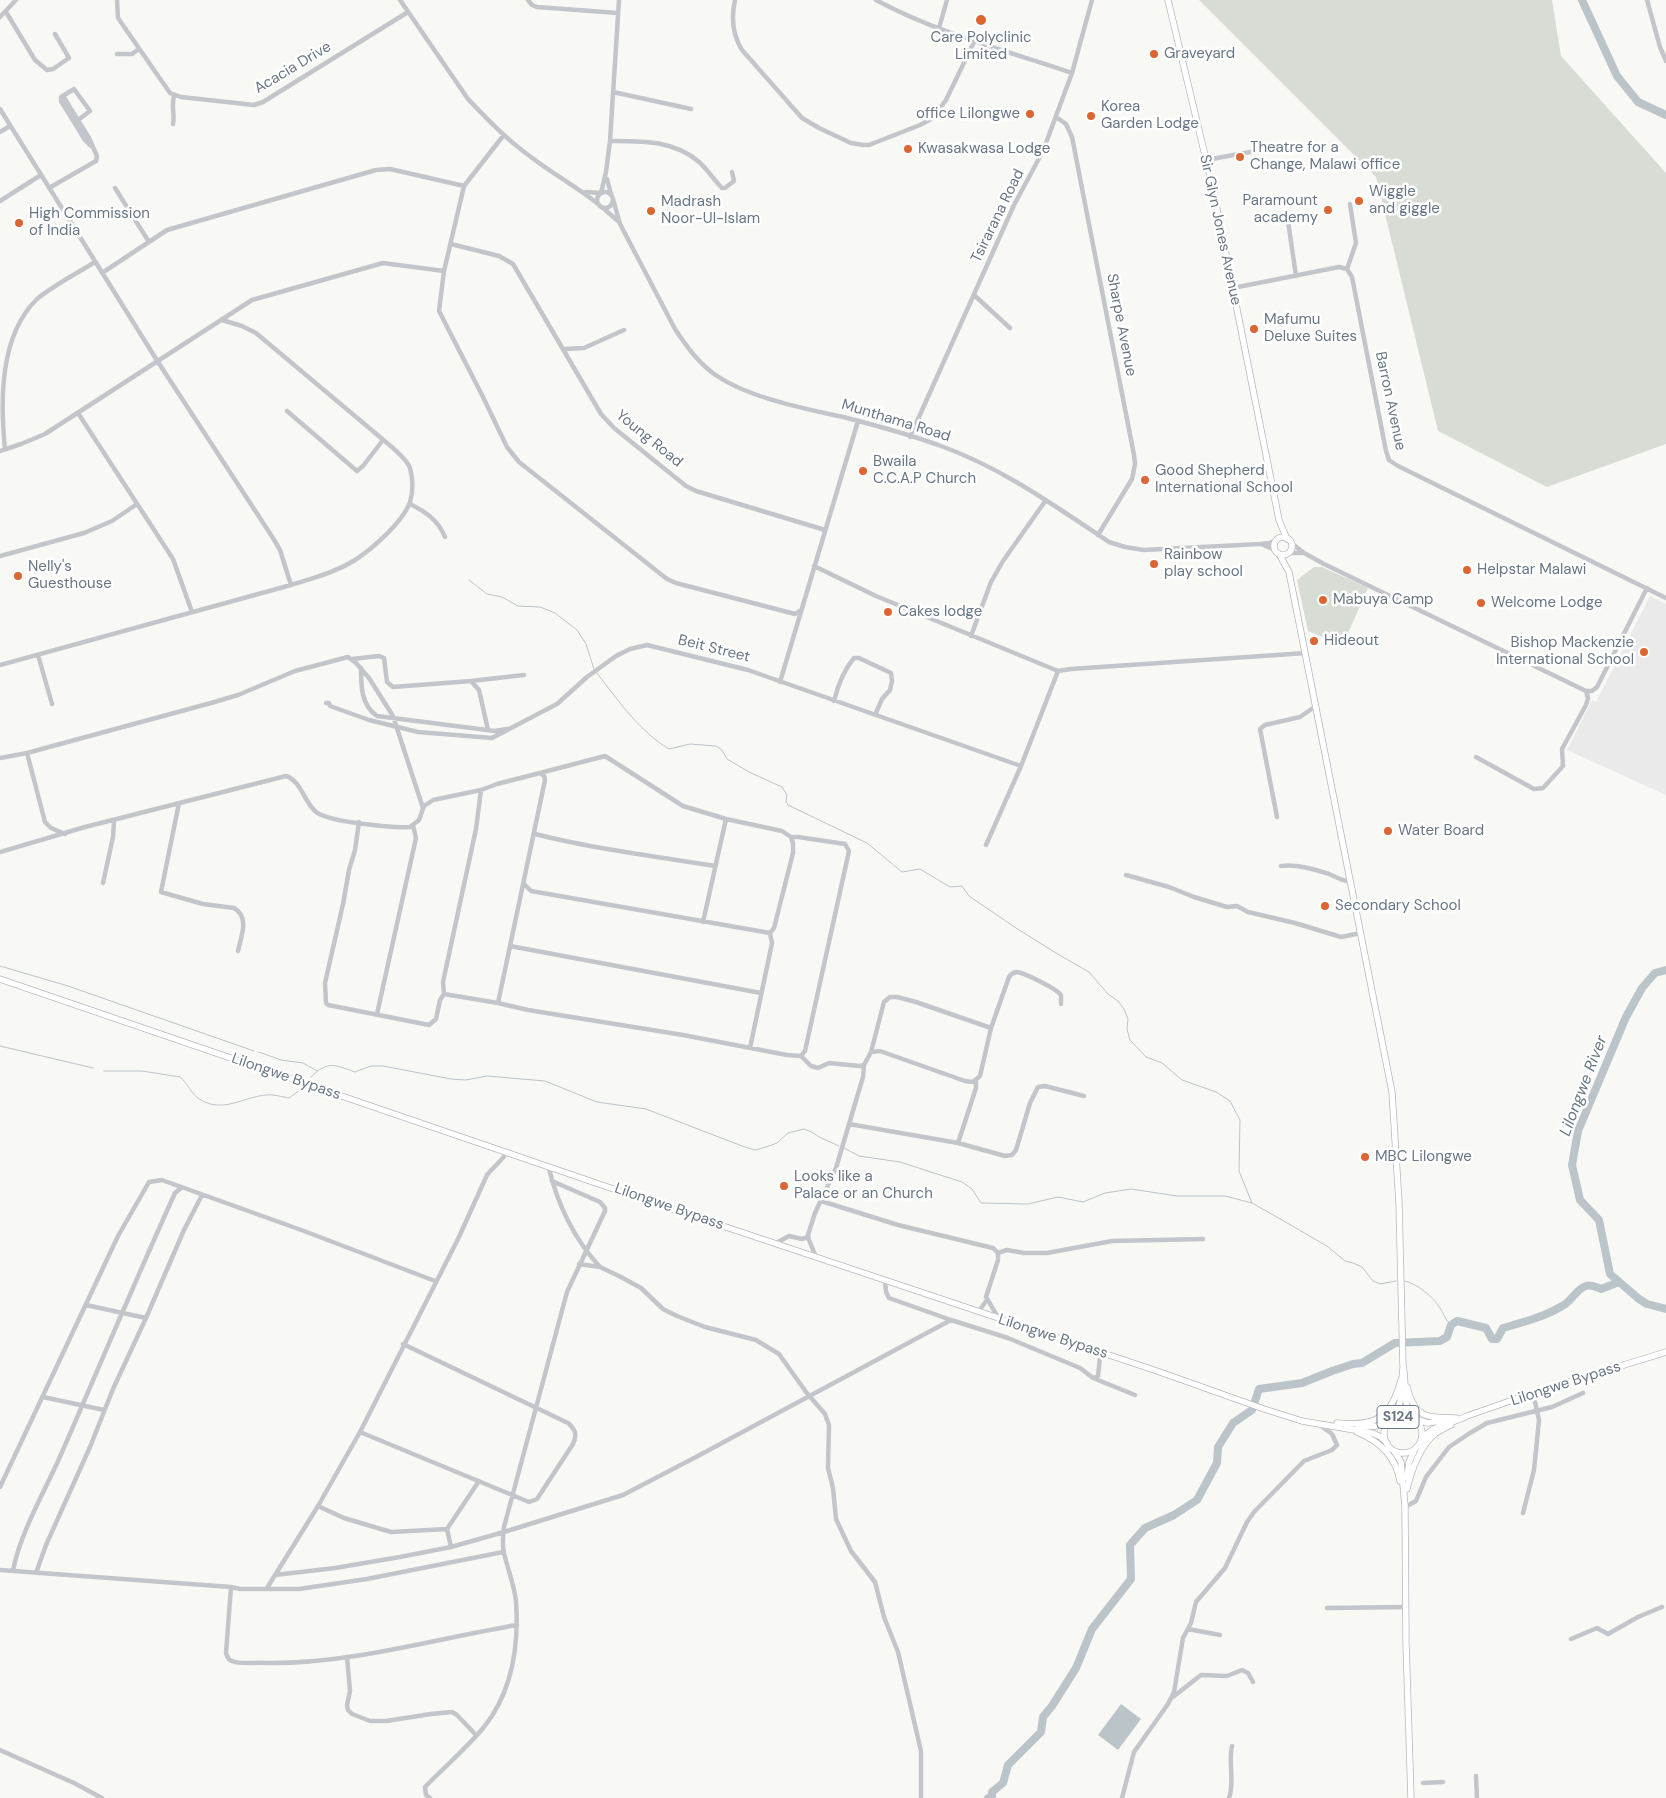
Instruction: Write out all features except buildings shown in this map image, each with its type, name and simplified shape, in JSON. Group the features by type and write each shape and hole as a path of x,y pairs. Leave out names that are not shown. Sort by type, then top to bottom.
{"main road":[{"name":"Sir Glyn Jones Avenue","path":"1168,0 1206,160 1279,520"},
{"path":"1279,520 1291,548 1290,553 1286,556 1277,552 1274,545 1279,520"},
{"path":"1276,540 1281,537 1289,541"},
{"name":"S124","path":"1277,552 1289,572"},
{"name":"S124","path":"1290,553 1289,572 1392,1092 1399,1203 1403,1351 1403,1381 1400,1402 1395,1418"},
{"name":"Lilongwe Bypass","path":"0,980 1157,1371 1264,1409 1320,1425 1372,1433 1387,1443"},
{"name":"Lilongwe Bypass","path":"1421,1441 1432,1428 1456,1419 1666,1352"},
{"path":"1403,1381 1417,1410 1431,1416 1456,1419"},
{"path":"1320,1425 1326,1423 1360,1424 1380,1418 1392,1405 1403,1381"},
{"name":"S124","path":"1403,1381 1406,1402 1413,1418 1421,1429 1421,1441 1415,1449 1408,1466 1405,1506"},
{"name":"S124","path":"1411,1798 1405,1506 1401,1462 1387,1443 1385,1432 1390,1422 1395,1418 1405,1416 1413,1418"},
{"name":"Lilongwe Bypass","path":"1413,1418 1428,1422 1456,1419"},
{"path":"1407,1489 1416,1461 1430,1439 1456,1419"},
{"name":"Lilongwe Bypass","path":"1344,1428 1372,1427 1390,1422"},
{"path":"1344,1428 1372,1439 1388,1454 1397,1469 1405,1506"},
{"name":"S124","path":"1394,1451 1405,1453 1415,1449"}],"street":[{"path":"0,17 16,0"},
{"path":"117,0 118,18 166,89 174,96 172,103 173,124"},
{"path":"400,0 468,99 503,136 580,190 620,224"},
{"path":"528,0 537,7 618,14"},
{"path":"600,206 597,199 606,172 610,141 619,0"},
{"path":"735,0 732,26 736,41 742,50 802,118 857,145 869,145 933,118 946,100 975,40"},
{"path":"876,0 908,16 939,28 1072,73"},
{"path":"939,28 947,0"},
{"name":"Tsirarana Road","path":"910,437 1017,197 1043,151 1072,73 1092,0"},
{"path":"1647,0 1660,47 1666,61"},
{"path":"6,12 35,60 48,70 53,69 69,58 55,34"},
{"name":"Acacia Drive","path":"174,96 258,105 408,12"},
{"path":"117,54 132,54 139,49"},
{"path":"78,120 90,113 76,89 73,89 63,96 61,101 85,140 92,147"},
{"path":"613,92 691,109"},
{"path":"49,188 96,160 97,156 89,138 63,96"},
{"path":"0,109 102,274 273,538 280,550 291,585"},
{"name":"Sharpe Avenue","path":"1056,117 1066,124 1072,137 1135,464 1132,479 1098,534"},
{"path":"0,132 10,126"},
{"path":"503,136 464,186 444,271 439,311 507,447 519,462 667,579 795,614 802,610"},
{"path":"610,141 653,142 680,150 699,162 722,188 725,188 734,181 732,172"},
{"path":"1206,160 1267,149"},
{"path":"102,274 172,228 376,170 390,169 464,186"},
{"path":"606,172 607,184 620,224"},
{"path":"0,201 41,175"},
{"path":"115,188 149,242"},
{"path":"580,190 591,194 606,192 612,197"},
{"path":"600,206 609,207 612,197"},
{"path":"1233,288 1339,267 1347,269 1356,244 1350,204"},
{"path":"1288,221 1296,276"},
{"name":"Munthama Road","path":"620,224 675,329 690,351 710,371 728,383 746,391 942,446 999,472 1117,545 1136,549 1260,544 1276,540"},
{"name":"Young Road","path":"451,244 499,256 514,264 601,414 608,423 686,486 706,495 825,530"},
{"path":"95,262 36,300 20,317 11,334 4,359 1,402 2,450 45,434 248,302 384,263 444,271"},
{"name":"Barron Avenue","path":"1347,269 1352,277 1389,460 1503,519 1647,588"},
{"path":"974,294 1010,328"},
{"path":"0,665 291,585 337,570 355,560 378,542 410,504 412,485 410,468 402,457 256,333 242,326 222,320"},
{"path":"564,350 584,348 624,330"},
{"path":"288,412 358,471 383,440"},
{"path":"78,413 173,559 192,612"},
{"path":"780,682 858,421"},
{"path":"971,636 991,582 1003,561 1046,500"},
{"path":"0,556 84,533 112,521 137,504"},
{"path":"410,504 427,513 435,520 445,537"},
{"path":"1289,541 1304,553 1586,691 1592,691 1597,687 1647,588 1666,598"},
{"name":"Munthama Road","path":"1260,544 1277,552"},
{"path":"1290,553 1304,553"},
{"path":"814,566 852,585 1058,671 1306,653"},
{"name":"Beit Street","path":"326,703 338,709 397,728 435,734 492,738 558,704 597,668 616,656 639,646 647,645 748,670 1021,766"},
{"path":"38,655 52,704"},
{"path":"0,758 27,753 211,703 238,695 295,671 348,657 352,659 379,656 384,658 386,660 387,682 393,687 524,675"},
{"path":"834,701 839,683 848,665 854,658 859,658 891,673 890,690 882,699 875,715"},
{"path":"352,659 377,689 394,719 423,808"},
{"path":"361,668 361,689 369,709 377,716 488,730 516,727"},
{"path":"986,845 1021,766 1058,671"},
{"path":"471,681 479,690 488,730"},
{"path":"1476,757 1534,790 1543,788 1563,766 1562,749 1586,705 1588,698 1586,691"},
{"path":"1277,818 1260,729 1265,725 1300,716 1316,706"},
{"path":"27,753 45,822 51,828 65,834"},
{"path":"0,852 286,776 295,782 315,811 320,815 336,819 402,827 413,826 419,820 427,803 439,798 481,790 605,756 678,803 726,819 782,831 791,837 845,844 849,851 805,1051 801,1056"},
{"path":"498,1002 545,780 544,776 540,773"},
{"path":"360,822 326,983 325,999 328,1005 429,1025 436,1019 440,1000 444,994 443,982 476,829 481,790"},
{"path":"179,803 160,892 196,902 238,910 244,922 238,951"},
{"path":"703,922 726,819"},
{"path":"103,882 113,837 114,821"},
{"path":"377,1014 416,838 413,826"},
{"path":"535,834 597,848 715,866"},
{"path":"750,1048 772,943 770,933 774,928 792,853 793,843 791,837"},
{"path":"1281,866 1299,865 1330,874 1341,880 1351,881"},
{"path":"1126,875 1227,907 1236,906 1248,912 1295,922 1341,936 1361,933"},
{"path":"524,884 531,891 770,933"},
{"path":"510,946 761,992"},
{"path":"958,1144 976,1088 976,1081 980,1076 991,1028 1008,977 1014,972 1018,972 1055,989 1061,995 1061,1004"},
{"path":"444,994 801,1056 811,1066 816,1068 829,1063 864,1065"},
{"path":"816,1257 808,1237 815,1213 834,1174 850,1124 863,1076 864,1065 871,1052 884,1002 893,996 991,1028"},
{"path":"871,1052 875,1050 880,1051 965,1081 976,1081"},
{"path":"850,1124 958,1144 1008,1156 1016,1150 1030,1103 1038,1087 1045,1086 1084,1096"},
{"path":"267,1588 318,1506 360,1432 488,1175 492,1168 504,1159 507,1152"},
{"path":"548,1165 552,1182 570,1225 586,1250 600,1267"},
{"path":"0,1487 126,1220 149,1182 162,1180 304,1231 435,1282"},
{"path":"430,1798 426,1794 425,1787 483,1728 501,1702 511,1672 517,1625 514,1586 503,1552 504,1532 567,1292 605,1208 600,1202 552,1182"},
{"path":"13,1572 24,1537 122,1312 175,1193 181,1188"},
{"path":"36,1573 46,1545 104,1410 184,1230 202,1195"},
{"path":"822,1201 898,1225 990,1247 998,1253"},
{"path":"776,1243 789,1236 802,1239 808,1237"},
{"path":"998,1253 1007,1250 1024,1253 1047,1253 1112,1241 1203,1239"},
{"path":"998,1253 998,1260 986,1294 987,1300 999,1318"},
{"path":"579,1264 600,1267 641,1288 663,1309 677,1316 756,1340 778,1354 825,1414 829,1425 828,1468 833,1488 836,1519 851,1551 875,1582 879,1601 903,1669 912,1715 922,1751 921,1798"},
{"path":"885,1280 886,1292 889,1298 1008,1338 1080,1368 1093,1378 1135,1395"},
{"path":"978,1312 987,1300"},
{"path":"86,1305 146,1318"},
{"path":"275,1576 400,1558 451,1547 623,1495 696,1458 951,1320"},
{"path":"360,1432 529,1502 537,1499 576,1438 573,1427 568,1424 403,1344"},
{"path":"1093,1378 1098,1376 1100,1357"},
{"path":"1523,1513 1534,1470 1540,1420 1533,1393"},
{"path":"1405,1506 1416,1500 1426,1477 1449,1447 1487,1423 1552,1407 1583,1393"},
{"path":"43,1397 104,1410"},
{"path":"1172,1698 1183,1638 1191,1622 1196,1602 1225,1568 1251,1517 1304,1461 1332,1450 1337,1445 1332,1434 1320,1425"},
{"path":"318,1506 344,1518 391,1532 447,1529 479,1482"},
{"path":"447,1529 451,1547"},
{"path":"0,1570 240,1589 299,1589 368,1579 503,1552"},
{"path":"231,1587 226,1653 233,1662 276,1663 347,1657 418,1646 485,1630 517,1625"},
{"path":"1327,1608 1406,1607"},
{"path":"1571,1638 1597,1628 1608,1634 1638,1617 1662,1607"},
{"path":"1188,1629 1220,1634"},
{"path":"347,1657 350,1690 347,1705 348,1710 352,1714 370,1720 386,1722 452,1712 476,1735"},
{"path":"1122,1798 1134,1752 1172,1698 1201,1675 1227,1676 1242,1670 1248,1673 1253,1682"},
{"path":"1229,1798 1231,1786 1230,1754 1232,1746"},
{"path":"0,1750 102,1797"},
{"path":"1476,1776 1477,1798"},
{"path":"1423,1783 1442,1782"}],"shaded area":[{"path":"1199,0 1552,0 1561,56 1666,173 1666,444 1547,487 1438,431 1376,177"},
{"path":"1314,567 1322,567 1368,588 1345,640 1339,644 1308,631 1297,580"},
{"name":"Bishop Mackenzie International School","path":"1650,596 1666,604 1666,795 1567,750 1592,700 1596,702"},
{"path":"1121,1704 1141,1719 1118,1750 1098,1735"}],"waterway":[{"name":"Lilongwe River","path":"1582,0 1617,76 1638,102 1666,115"},
{"path":"469,580 487,594 502,597 518,606 540,607 555,613 577,630 586,644 594,669"},
{"path":"596,672 648,734 669,749 690,744 716,746 722,750 727,759 749,772 782,787 787,795 786,801 788,805 867,843 902,872 920,869 950,887 962,886 969,896 1016,928 1089,972 1124,1009 1128,1019 1127,1029 1130,1040 1146,1057 1162,1063 1182,1080 1216,1092 1230,1101 1240,1120 1239,1171 1252,1203"},
{"path":"0,966 68,986 254,1051"},
{"name":"Lilongwe River","path":"1666,970 1655,973 1642,988 1626,1017 1578,1131 1572,1165 1580,1200 1599,1220 1610,1274 1639,1299 1647,1304 1666,1309"},
{"path":"0,1046 93,1068"},
{"path":"259,1052 281,1060 303,1063 317,1071"},
{"path":"311,1077 327,1066 337,1066 355,1072 371,1066 383,1066 451,1079 466,1080 487,1076 545,1081 597,1102 646,1109 755,1150 777,1143 788,1133 804,1129 839,1146"},
{"path":"104,1071 142,1071 180,1077 198,1098 209,1104 217,1105 225,1105 266,1095 289,1098 300,1090"},
{"path":"844,1148 859,1156 900,1162 962,1182 972,1189 981,1203 1028,1204 1058,1197 1083,1202 1105,1193 1131,1189 1177,1196 1225,1196 1252,1203 1275,1216 1327,1246 1345,1261 1362,1267 1373,1281 1380,1284 1396,1281"},
{"path":"1405,1281 1415,1285 1429,1295 1451,1325"},
{"path":"988,1798 1003,1783 1008,1765 1041,1732 1043,1717 1076,1668 1092,1629 1131,1579 1130,1545 1145,1528 1174,1515 1197,1500 1217,1463 1218,1447 1233,1423 1252,1410 1259,1389 1302,1383 1332,1371 1362,1363 1395,1343 1440,1341 1447,1337 1451,1325 1457,1321 1486,1328 1492,1339 1497,1339 1503,1328 1534,1319 1555,1310 1586,1286 1590,1285 1601,1289 1619,1282"}],"place":[{"name":"Care Polyclinic Limited","path":"981,20"},
{"name":"Graveyard","path":"1154,54"},
{"name":"office Lilongwe","path":"1030,114"},
{"name":"Korea Garden Lodge","path":"1091,116"},
{"name":"Kwasakwasa Lodge","path":"908,149"},
{"name":"Theatre for a Change, Malawi office","path":"1240,157"},
{"name":"Wiggle and giggle","path":"1359,201"},
{"name":"Paramount academy","path":"1328,210"},
{"name":"Madrash Noor-Ul-Islam","path":"651,211"},
{"name":"High Commission of India","path":"19,223"},
{"name":"Mafumu Deluxe Suites","path":"1254,329"},
{"name":"Bwaila C.C.A.P Church","path":"863,471"},
{"name":"Good Shepherd International School","path":"1145,480"},
{"name":"Rainbow play school","path":"1154,564"},
{"name":"Helpstar Malawi","path":"1467,570"},
{"name":"Nelly's Guesthouse","path":"18,576"},
{"name":"Mabuya Camp","path":"1323,600"},
{"name":"Welcome Lodge","path":"1481,603"},
{"name":"Cakes lodge","path":"888,612"},
{"name":"Hideout","path":"1314,641"},
{"name":"Bishop Mackenzie International School","path":"1644,652"},
{"name":"Water Board","path":"1388,831"},
{"name":"Secondary School","path":"1325,906"},
{"name":"MBC Lilongwe","path":"1365,1157"},
{"name":"Looks like a Palace or an Church","path":"784,1186"}]}
